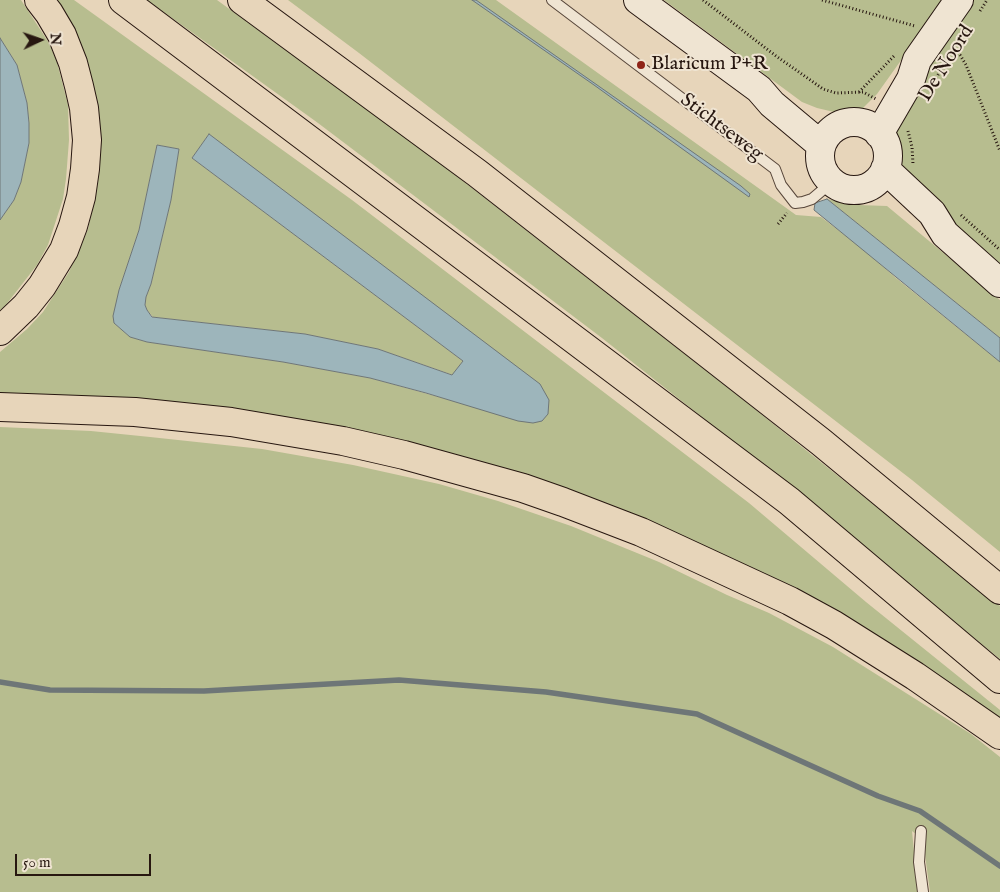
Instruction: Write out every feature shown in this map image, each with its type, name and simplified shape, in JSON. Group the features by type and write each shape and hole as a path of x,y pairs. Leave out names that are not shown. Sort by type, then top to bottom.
{"highway":[{"path":"0,331 26,306 42,286 64,250 81,197 85,169 86,140 84,108 80,86 62,36 39,0"},
{"path":"123,0 789,501 1000,679"},
{"path":"242,0 501,191 821,442 1000,590"},
{"path":"0,407 135,412 286,430 396,453 523,488 641,532 790,602 834,625 907,670 1000,735"}],"street":[{"path":"638,0 759,89 772,104 861,123 885,142 887,150 878,177 858,190 844,188 832,182 823,172 820,158 861,123"},
{"name":"De Noord","path":"861,123 911,79 917,60 968,8"},
{"path":"878,177 922,224 952,223 1000,283"}],"lane":[{"name":"Stichtseweg","path":"552,0 775,169 781,185 795,203 812,199 832,182"},
{"path":"920,830 919,862 923,892"}],"path":[{"path":"703,0 768,51 822,89 836,93 863,92 861,123 901,118 907,128 915,169"},
{"path":"822,0 911,25"},
{"name":"De Noord","path":"968,8 988,0"},
{"name":"De Noord","path":"935,81 952,51 960,56 966,64 1000,151"},
{"path":"952,223 1000,250"}],"green space":[{"path":"0,0 21,0 49,43 57,62 68,105 69,140 63,199 48,245 37,265 0,310 0,220 14,200 21,182 29,143 29,123 27,103 17,65 0,38"},
{"path":"52,0 74,0 352,200 749,503 866,602 1000,710 1000,729 966,703 501,472 0,399 0,352 27,329 43,312 69,272 88,229 98,183 100,136","holes":["209,134 533,423 370,378 283,362 147,342 130,337 114,323 119,290 139,230 157,145 179,149 171,200 151,284 146,297 145,305 153,317 305,334 378,349 453,375 463,361 192,158"]},
{"path":"147,0 217,0 431,156 746,402 1000,606 1000,659 602,338 318,123"},
{"path":"288,0 496,0 796,215 821,217 862,248 1000,362 1000,552 912,480"},
{"path":"664,0 944,0 877,94 860,111 834,112 802,102"},
{"path":"974,0 1000,0 1000,268 948,220 898,164 895,127 931,54"},
{"path":"827,199 858,205 887,206 1000,300 1000,338"},
{"path":"0,427 91,431 262,449 353,465 439,484 498,501 571,526 659,562 769,613 833,647 971,734 1000,757 1000,892 930,892 923,840 912,831 918,892 0,892"}],"water":[{"path":"472,0 476,0 741,186 750,194 749,197 594,85"},
{"path":"0,38 17,65 27,103 29,143 21,182 14,200 0,220"},
{"path":"209,134 540,384 549,400 548,414 542,421 533,423 518,421 370,378 283,362 147,342 130,337 114,323 113,316 119,290 139,230 157,145 179,149 171,200 151,284 146,297 145,305 152,317 305,334 378,349 452,375 463,361 192,158"},
{"path":"827,199 1000,338 1000,362 814,210 815,203"}],"waterway":[{"path":"0,682 50,690 204,691 399,680 546,692 697,714 878,796 920,811 1000,866"}],"place":[{"name":"Blaricum P+R","path":"641,65"}]}
